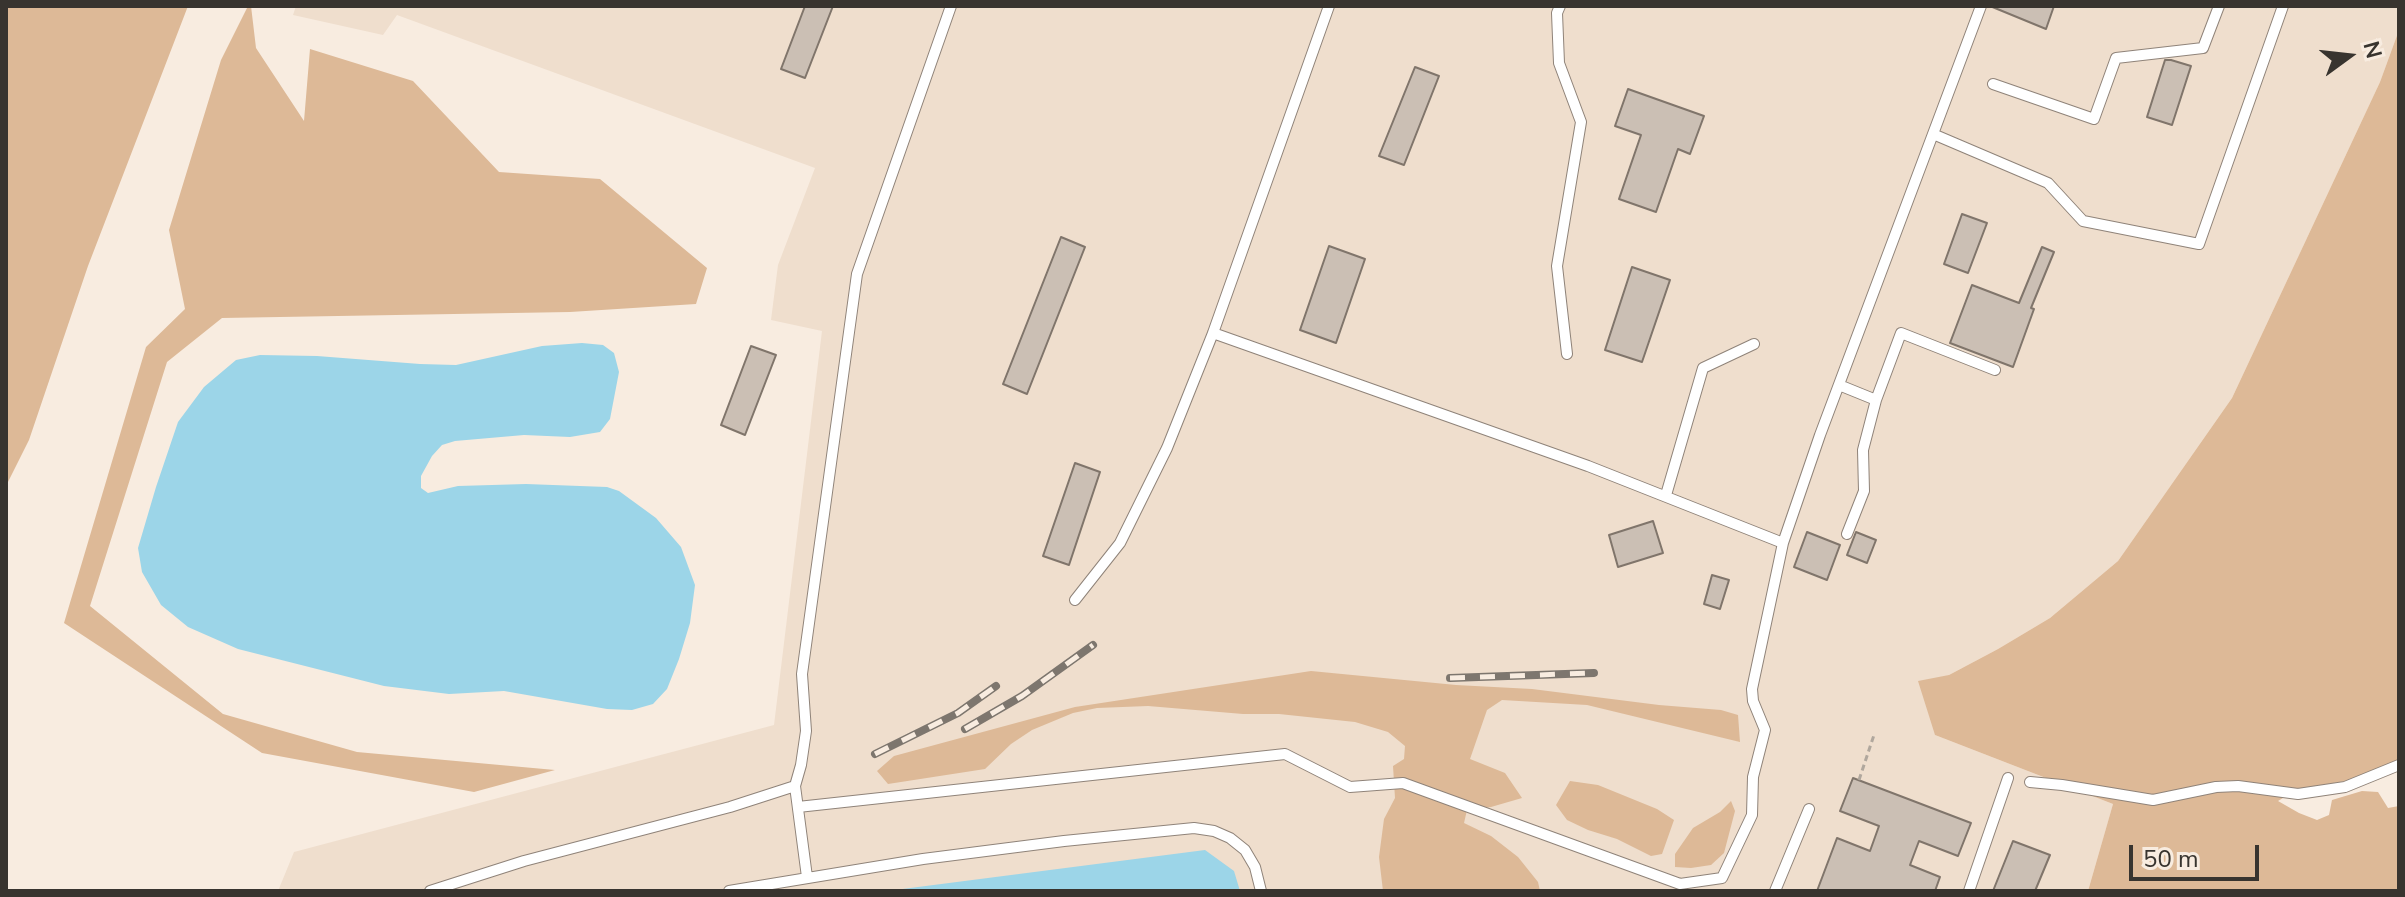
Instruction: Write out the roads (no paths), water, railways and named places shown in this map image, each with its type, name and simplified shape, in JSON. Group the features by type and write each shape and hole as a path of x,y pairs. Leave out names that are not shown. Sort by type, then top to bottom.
{"lane":[{"path":"807,877 795,786 806,731 802,674 857,274 951,6"},
{"path":"1075,600 1120,543 1167,448 1213,333 1329,6"},
{"path":"1560,6 1557,13 1559,63 1581,122 1557,266 1567,354"},
{"path":"798,807 1285,754 1350,787 1403,783 1680,884 1722,878 1752,815 1753,777 1765,730 1753,701 1752,689 1783,543 1981,6"},
{"path":"1993,84 2094,119 2116,58 2203,48 2219,6"},
{"path":"1933,134 2048,183 2083,221 2199,244 2283,6"},
{"path":"1213,333 1666,495 1783,543"},
{"path":"1847,534 1864,491 1863,450 1876,400 1901,333 1995,370"},
{"path":"1666,495 1703,368 1754,344"},
{"path":"1839,385 1876,400"},
{"path":"2030,782 2153,800 2227,786 2298,794 2345,787 2399,765"},
{"path":"1969,891 2008,778"},
{"path":"430,891 524,861 730,807 795,786"},
{"path":"1775,891 1809,809"},
{"path":"729,891 1064,841 1194,828 1214,831 1245,850 1255,867 1261,891"}],"water":[{"path":"603,345 614,353 619,372 610,419 600,432 570,437 524,435 442,445 421,476 421,488 428,493 458,486 526,484 607,487 619,491 656,518 681,547 695,585 690,623 679,659 667,689 653,704 632,710 607,709 504,691 449,694 384,686 238,649 188,627 161,605 142,572 138,548 178,422 204,387 236,360 260,355 317,356 456,365 542,346"},
{"path":"1205,850 1234,871 1240,891 887,891"}],"railway":[{"path":"965,729 1022,696 1093,645"},
{"path":"1450,678 1594,673"},
{"path":"875,754 958,713 996,686"}]}
